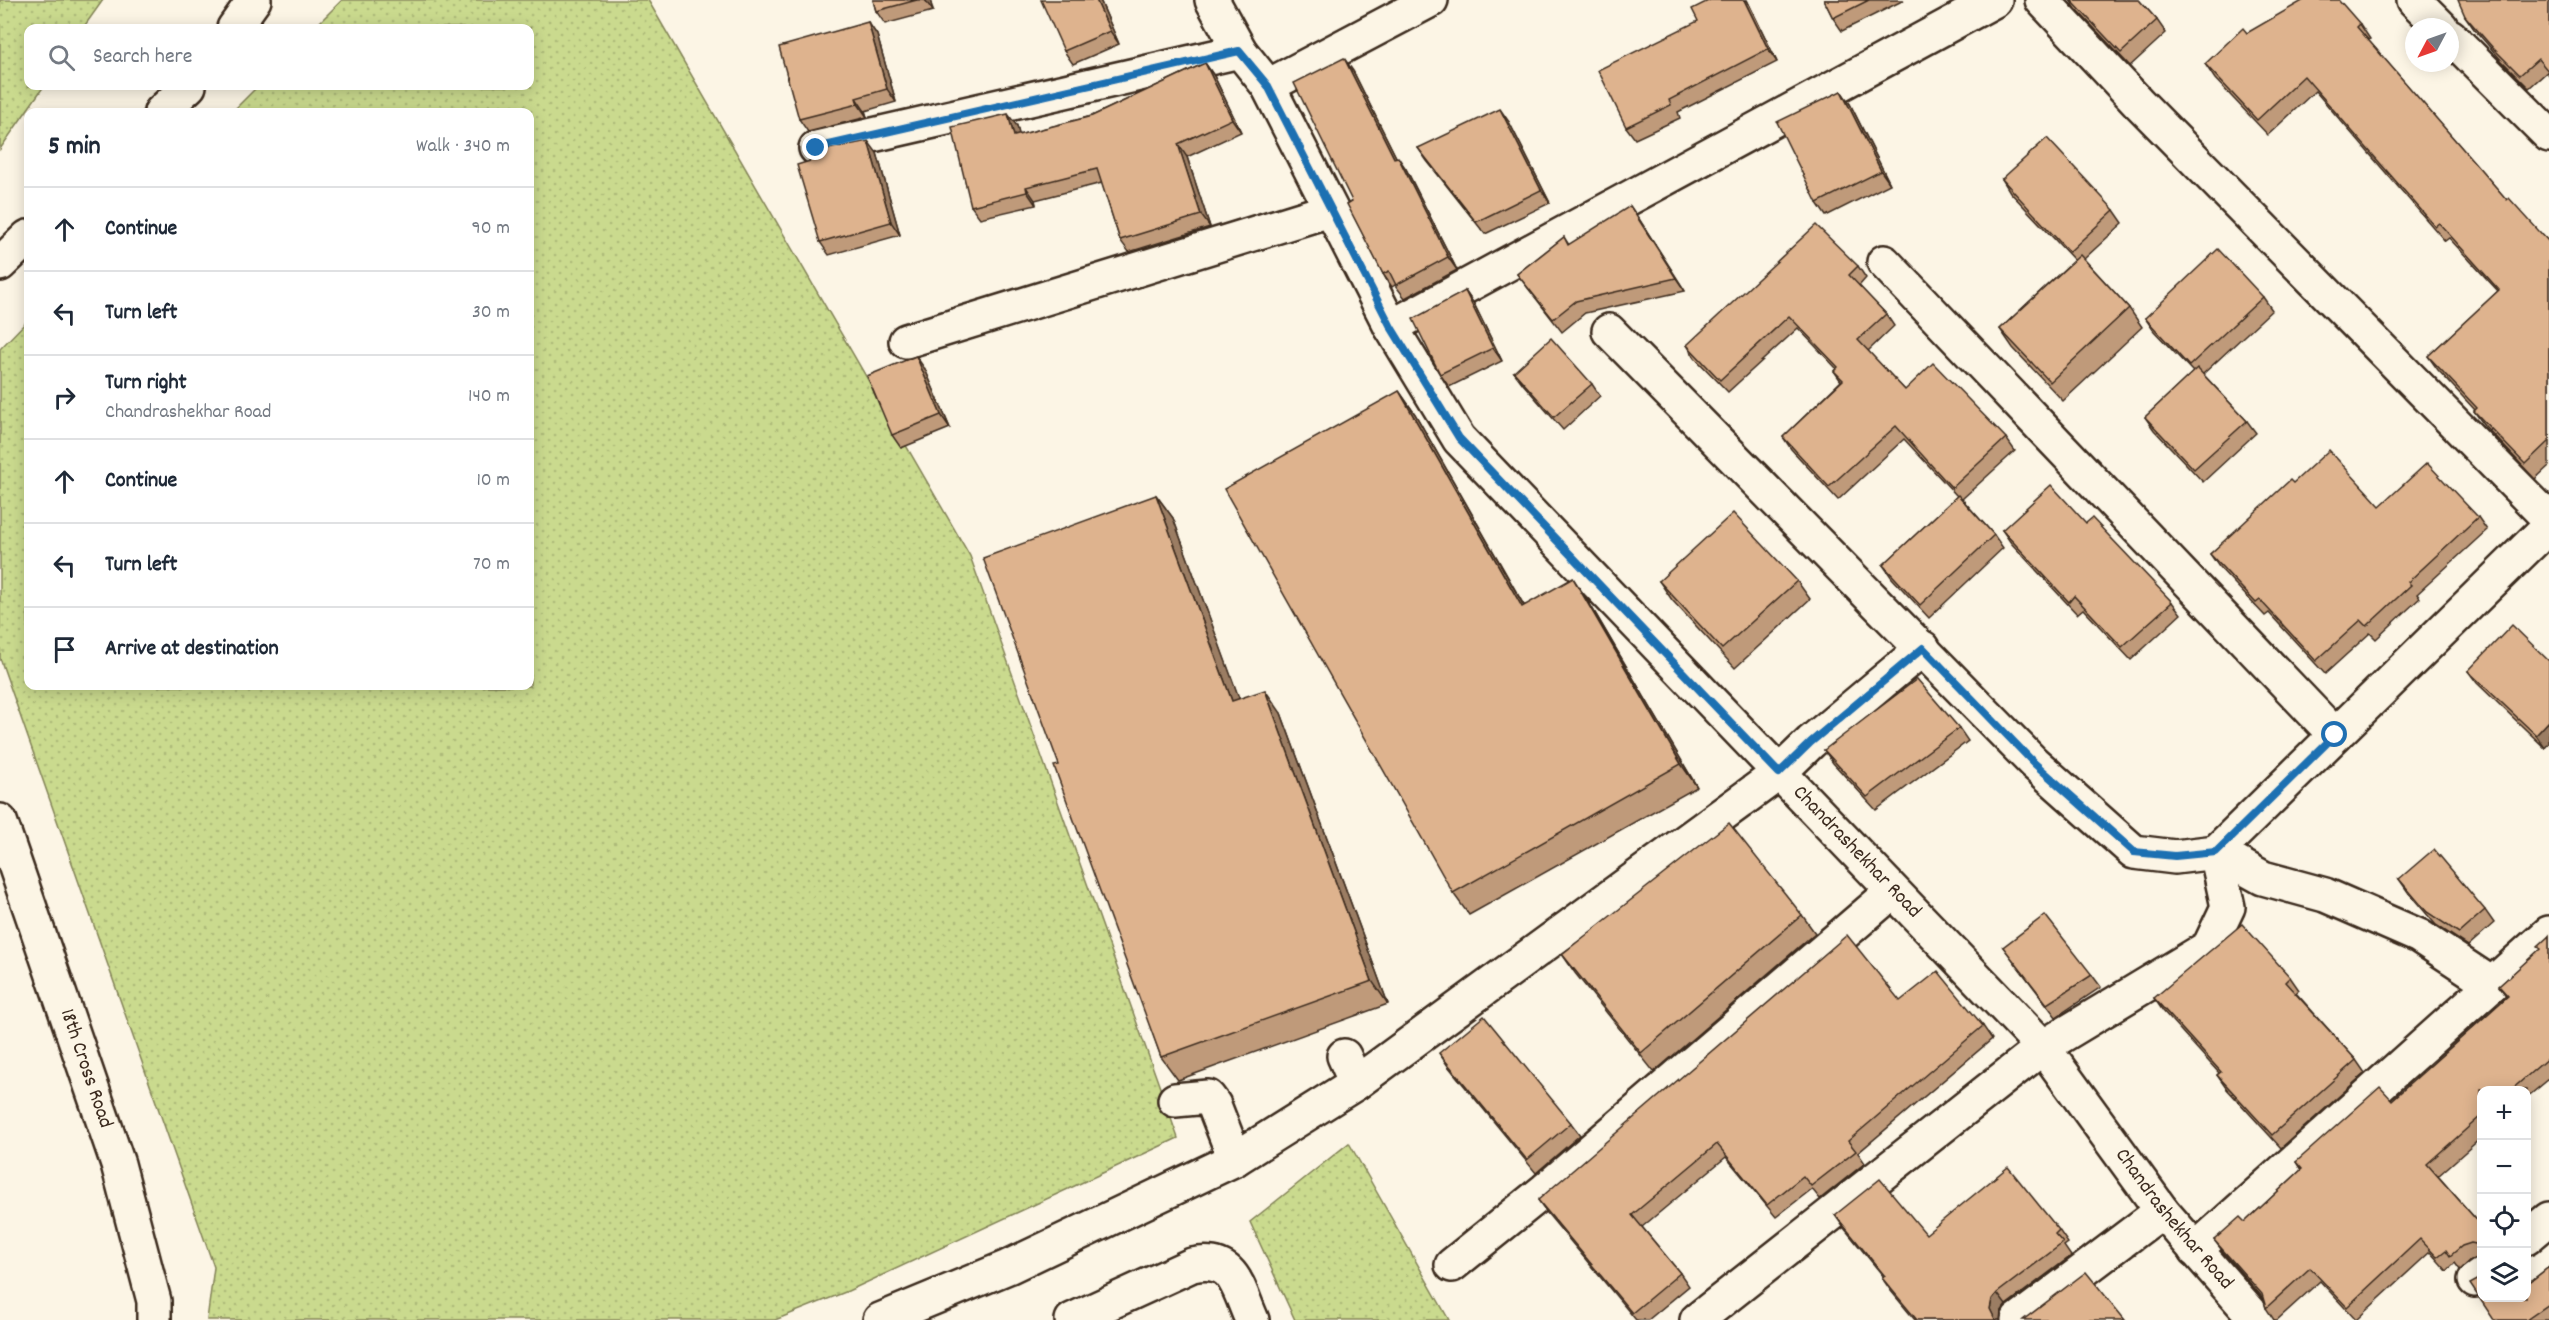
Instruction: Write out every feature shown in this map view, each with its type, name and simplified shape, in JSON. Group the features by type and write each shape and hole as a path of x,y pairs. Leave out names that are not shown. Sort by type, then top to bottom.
{"street":[{"path":"237,24 254,0"},
{"name":"Chandrashekhar Road","path":"1212,0 1239,51 1268,86 1391,327 1459,438 2043,1047 2162,1211 2257,1320"},
{"path":"1268,86 1431,0"},
{"path":"1391,327 1995,0"},
{"path":"2042,0 2138,102 2549,519"},
{"path":"2414,0 2432,18"},
{"path":"2459,45 2549,135"},
{"path":"816,148 1239,51"},
{"path":"164,108 185,90"},
{"path":"906,341 1330,210"},
{"path":"0,264 24,241"},
{"path":"1884,262 2335,735"},
{"path":"1609,331 2034,763 2134,852 2175,856 2216,852 2263,878 2325,894 2418,936 2492,984"},
{"path":"2216,852 2549,526"},
{"path":"880,1320 1008,1267 1235,1159 1350,1069 1779,773 1811,742 1923,648"},
{"name":"18th Cross Road","path":"0,822 118,1164 154,1301 154,1320"},
{"path":"1697,1320 2043,1047 2209,947 2228,907 2216,852"},
{"path":"1452,1265 1545,1190 1892,892"},
{"path":"2195,1250 2549,933"},
{"path":"1175,1100 1208,1097 1214,1105 1235,1159"},
{"path":"2018,1320 2162,1211"},
{"path":"2531,1234 2549,1219"},
{"path":"1072,1320 1192,1265 1208,1262 1220,1264 1233,1277 1252,1320"}],"green space":[{"path":"0,0 103,0 86,24 24,24 24,90 41,90 29,108 24,108 24,115 0,149"},
{"path":"342,0 648,0 970,556 1178,1138 848,1291 775,1320 207,1320 214,1267 0,658 0,349 24,324 24,690 534,690 534,108 236,108 254,90 534,90 534,24 318,24"},
{"path":"1349,1143 1449,1320 1295,1320 1250,1222"}],"building":[{"path":"873,0 917,0 876,11"},
{"path":"1041,0 1096,0 1110,31 1064,51"},
{"path":"1710,0 1744,0 1768,49 1669,100 1671,105 1626,127 1598,70 1698,21 1692,9"},
{"path":"1824,0 1869,0 1833,18"},
{"path":"2071,0 2139,0 2157,20 2121,53"},
{"path":"2304,0 2339,0 2360,24 2357,27 2507,200 2509,198 2549,242 2549,441 2525,464 2474,411 2477,408 2428,356 2499,290 2439,223 2435,226 2304,76 2257,120 2205,64 2243,28 2247,33"},
{"path":"2458,0 2549,0 2549,72 2538,59 2520,75 2465,16"},
{"path":"868,22 887,89 856,98 858,104 799,119 779,47"},
{"path":"1344,58 1394,158 1398,157 1448,257 1396,285 1389,271 1383,274 1347,204 1352,201 1294,83"},
{"path":"1205,63 1232,119 1178,144 1201,215 1120,240 1097,169 1026,187 1027,192 971,206 952,127 1008,114 1014,136 1092,116"},
{"path":"1841,91 1881,171 1817,203 1777,122"},
{"path":"1500,109 1541,190 1476,222 1418,148"},
{"path":"2047,138 2114,210 2069,252 2002,179"},
{"path":"868,141 891,222 820,242 797,165 810,161 808,153"},
{"path":"1630,206 1676,278 1576,301 1553,319 1517,274 1564,237 1568,245"},
{"path":"1816,225 1858,266 1849,275 1886,314 1858,340 1905,390 1933,363 2006,438 1952,488 1896,426 1829,487 1783,437 1843,380 1834,371 1838,367 1789,316 1720,380 1687,345"},
{"path":"2218,249 2263,297 2189,366 2145,318"},
{"path":"2080,255 2129,308 2050,382 2000,329"},
{"path":"1465,291 1493,348 1440,374 1413,319"},
{"path":"1551,338 1592,384 1554,417 1514,372"},
{"path":"916,356 941,415 892,435 867,376"},
{"path":"2197,368 2247,421 2194,469 2145,417"},
{"path":"1399,391 1522,607 1573,578 1681,764 1453,893 1224,489"},
{"path":"2329,450 2380,506 2427,463 2478,517 2408,582 2411,585 2367,626 2361,620 2316,661 2260,600 2256,603 2210,554 2290,480 2293,483"},
{"path":"2051,485 2086,523 2092,518 2172,602 2122,647 2074,596 2069,602 2002,530"},
{"path":"1156,495 1232,701 1265,690 1372,981 1161,1057 1054,766 1059,765 983,558"},
{"path":"1958,495 1994,535 1920,605 1883,565"},
{"path":"1733,513 1797,581 1722,649 1659,581"},
{"path":"2512,625 2549,661 2549,721 2536,735 2468,671"},
{"path":"1917,679 1959,728 1867,797 1824,750"},
{"path":"1729,823 1802,915 1641,1053 1562,954"},
{"path":"2434,849 2485,910 2459,933 2427,912 2399,879"},
{"path":"2045,915 2092,975 2047,1004 2003,947"},
{"path":"2242,924 2290,977 2285,982 2356,1060 2272,1135 2217,1075 2221,1072 2154,998"},
{"path":"1847,935 1900,1001 1938,971 1983,1026 1848,1141 1856,1151 1811,1186 1803,1176 1767,1205 1717,1144 1632,1215 1680,1273 1632,1313 1538,1200"},
{"path":"2549,936 2549,1057 2516,1086 2477,1086 2477,1120 2427,1164 2477,1220 2477,1244 2471,1243 2462,1246 2450,1256 2446,1250 2437,1257 2420,1239 2347,1307 2310,1268 2266,1308 2262,1294 2214,1240 2240,1217 2245,1222 2302,1169 2296,1162 2380,1087 2392,1100 2508,996 2499,986 2541,948 2538,946"},
{"path":"1484,1016 1571,1123 1527,1160 1439,1053"},
{"path":"2008,1167 2059,1230 2055,1234 2063,1243 1997,1293 1992,1299 1990,1309 1996,1320 1917,1320 1882,1278 1885,1276 1835,1215 1880,1179 1926,1234"},
{"path":"2549,1267 2549,1304 2526,1320 2494,1320 2482,1302 2531,1302 2531,1281"},
{"path":"2086,1272 2125,1320 2023,1320"},
{"path":"2477,1280 2477,1294 2470,1284"}],"route":[{"path":"816,148 1239,51 1268,86 1391,327 1459,438 1779,773 1811,742 1923,648 2034,763 2134,852 2175,856 2216,852 2335,735"}]}
